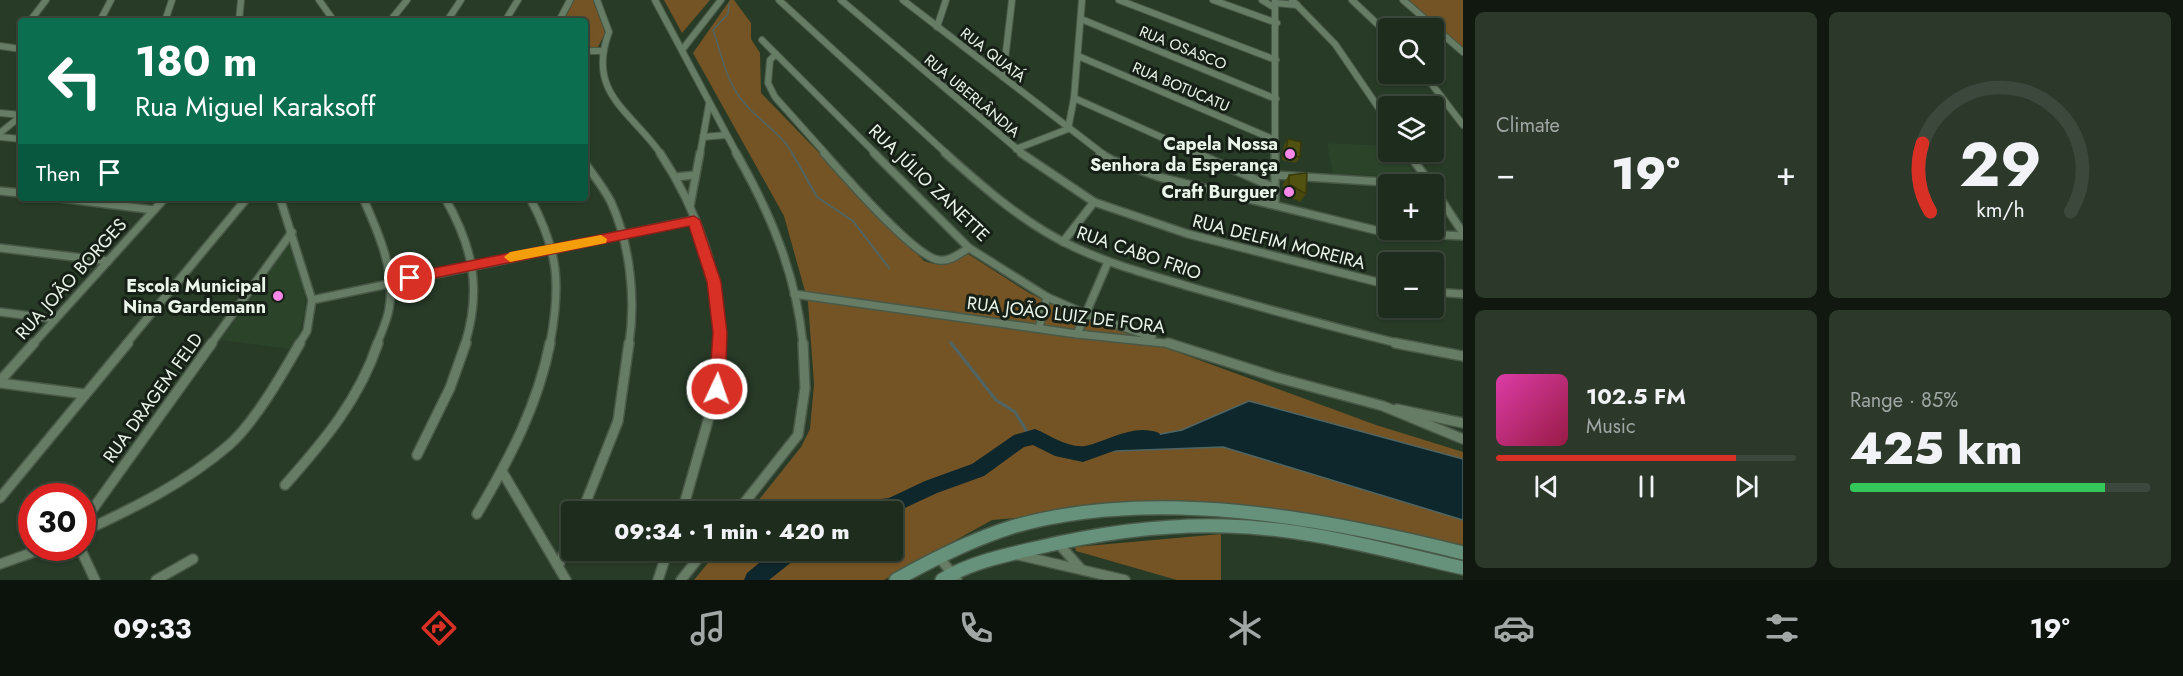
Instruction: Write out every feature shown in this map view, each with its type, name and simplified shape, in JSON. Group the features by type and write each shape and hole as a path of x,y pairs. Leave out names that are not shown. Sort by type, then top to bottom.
{"main road":[{"path":"896,580 939,557 981,539 1051,518 1175,508 1280,514 1463,553"},
{"path":"950,578 1010,553 1056,542 1167,528 1235,526 1311,535 1463,568"}],"street":[{"path":"32,18 46,0"},
{"path":"102,18 111,0"},
{"path":"166,18 172,0"},
{"path":"239,18 241,0"},
{"path":"319,0 330,18"},
{"path":"392,18 407,0"},
{"path":"449,18 461,0"},
{"path":"507,18 518,0"},
{"path":"561,18 570,0"},
{"path":"597,0 608,23 609,32 602,51 603,80 613,100 659,152 675,177 694,220 714,282 720,333 717,389 685,501"},
{"path":"655,0 777,232 794,294 804,360 806,392 803,422 791,445 746,501"},
{"path":"682,50 721,0"},
{"name":"RUA CABO FRIO","path":"779,0 971,176 996,197 1063,242 1108,262 1309,321 1415,348 1463,356"},
{"name":"RUA UBERLÂNDIA","path":"841,0 1016,149 1094,202"},
{"name":"RUA QUATÁ","path":"903,0 1068,129 1112,160 1159,177 1383,232 1463,235"},
{"path":"938,27 945,0"},
{"path":"1003,77 1012,0"},
{"path":"1016,149 1068,129 1074,98 1082,0"},
{"path":"1119,0 1276,60"},
{"path":"1213,0 1276,23"},
{"path":"1262,0 1275,4 1294,3 1335,44 1378,107"},
{"path":"1352,0 1378,25"},
{"path":"1403,0 1463,52"},
{"path":"1275,4 1275,205"},
{"name":"RUA OSASCO","path":"1081,19 1276,99"},
{"path":"677,41 695,35"},
{"name":"RUA JÚLIO ZANETTE","path":"762,40 969,248 1047,297 1088,315 1165,342"},
{"path":"0,46 18,48"},
{"path":"588,51 602,51"},
{"path":"776,54 770,60 768,83 775,97 895,227 931,258 939,261 947,261 969,248"},
{"name":"RUA BOTUCATU","path":"1078,56 1275,140"},
{"path":"1432,84 1463,125"},
{"path":"1074,98 1275,188"},
{"path":"689,208 709,104"},
{"path":"0,113 18,115"},
{"path":"0,135 18,118"},
{"path":"0,135 18,139"},
{"path":"703,137 726,135"},
{"path":"586,501 618,421 633,318 624,235 610,200 588,167"},
{"path":"675,177 695,174"},
{"path":"1275,175 1378,182"},
{"path":"0,191 18,193"},
{"path":"84,201 154,210"},
{"name":"RUA JOÃO BORGES","path":"0,382 162,201"},
{"path":"0,498 245,201"},
{"path":"96,526 152,500 230,444 278,383 307,331 312,300 281,201"},
{"path":"285,485 328,436 367,376 389,309 390,282 381,239 364,201"},
{"path":"417,455 444,404 465,346 474,300 473,265 459,222 447,201"},
{"path":"477,514 503,472 540,394 553,338 556,282 554,248 531,201"},
{"path":"1063,242 1094,202"},
{"name":"RUA DELFIM MOREIRA","path":"1094,202 1188,234 1378,282"},
{"path":"1444,205 1463,235"},
{"path":"312,300 694,220"},
{"name":"RUA DRAGEM FELD","path":"96,505 292,232"},
{"path":"0,248 108,261"},
{"path":"1077,334 1088,315 1108,262"},
{"path":"1444,293 1463,294"},
{"name":"RUA JOÃO LUIZ DE FORA","path":"794,294 1077,334 1165,342 1275,377 1383,406 1463,439"},
{"path":"1039,328 1047,297"},
{"path":"0,312 55,320"},
{"path":"0,382 84,394"},
{"path":"1383,406 1463,423"},
{"path":"503,472 566,580"},
{"path":"1056,542 1082,570"},
{"path":"1010,553 1125,580"},
{"path":"939,557 950,578"},
{"path":"0,564 18,558"},
{"path":"156,580 193,559"},
{"path":"558,566 561,560"},
{"path":"86,561 95,580"},
{"path":"658,580 664,561"},
{"path":"681,580 696,561"}],"shaded area":[{"path":"574,0 593,0 605,33 597,49 588,49 588,18 565,18"},
{"path":"664,0 710,0 682,33"},
{"path":"730,0 734,0 751,23 751,39 760,53 761,93 924,261 946,264 965,252 1029,293 1071,313 1376,425 1463,452 1463,551 1337,522 1131,508 992,520 884,580 694,580 710,561 903,561 903,501 758,501 801,447 810,429 814,384 808,302 784,216 693,53"},
{"path":"1409,0 1463,0 1463,48 1444,31 1444,18 1429,18"},
{"path":"1327,143 1378,145 1378,162 1406,162 1415,174 1378,176 1333,174"},
{"name":"Escola Municipal Nina Gardemann","path":"287,247 290,247 303,283 306,308 299,334 290,349 221,340"},
{"path":"1221,534 1221,580 1177,580 1076,551 1075,547"}],"water":[{"path":"1249,401 1463,459 1463,520 1223,447 1061,453 1182,430"}],"building":[{"path":"1288,139 1301,142 1300,157 1285,154"},
{"path":"1307,173 1306,194 1289,184 1289,175"}],"waterway":[{"path":"729,4 728,14 713,30 727,75 747,106 782,139 793,154"},
{"path":"792,153 817,197 853,221 889,268"},
{"path":"951,343 996,400 1015,412 1031,438"},
{"path":"902,501 931,487 978,470 1020,440 1035,437 1055,448 1083,454 1122,440 1153,438"},
{"path":"754,580 777,561"}],"slow traffic":[{"path":"510,257 601,239"}],"place":[{"name":"Capela Nossa Senhora da Esperança","path":"1290,154"},
{"name":"Craft Burguer","path":"1289,192"},
{"name":"Escola Municipal Nina Gardemann","path":"278,296"}],"route":[{"path":"410,278 694,220 704,244 714,282 720,333 717,389"}]}
